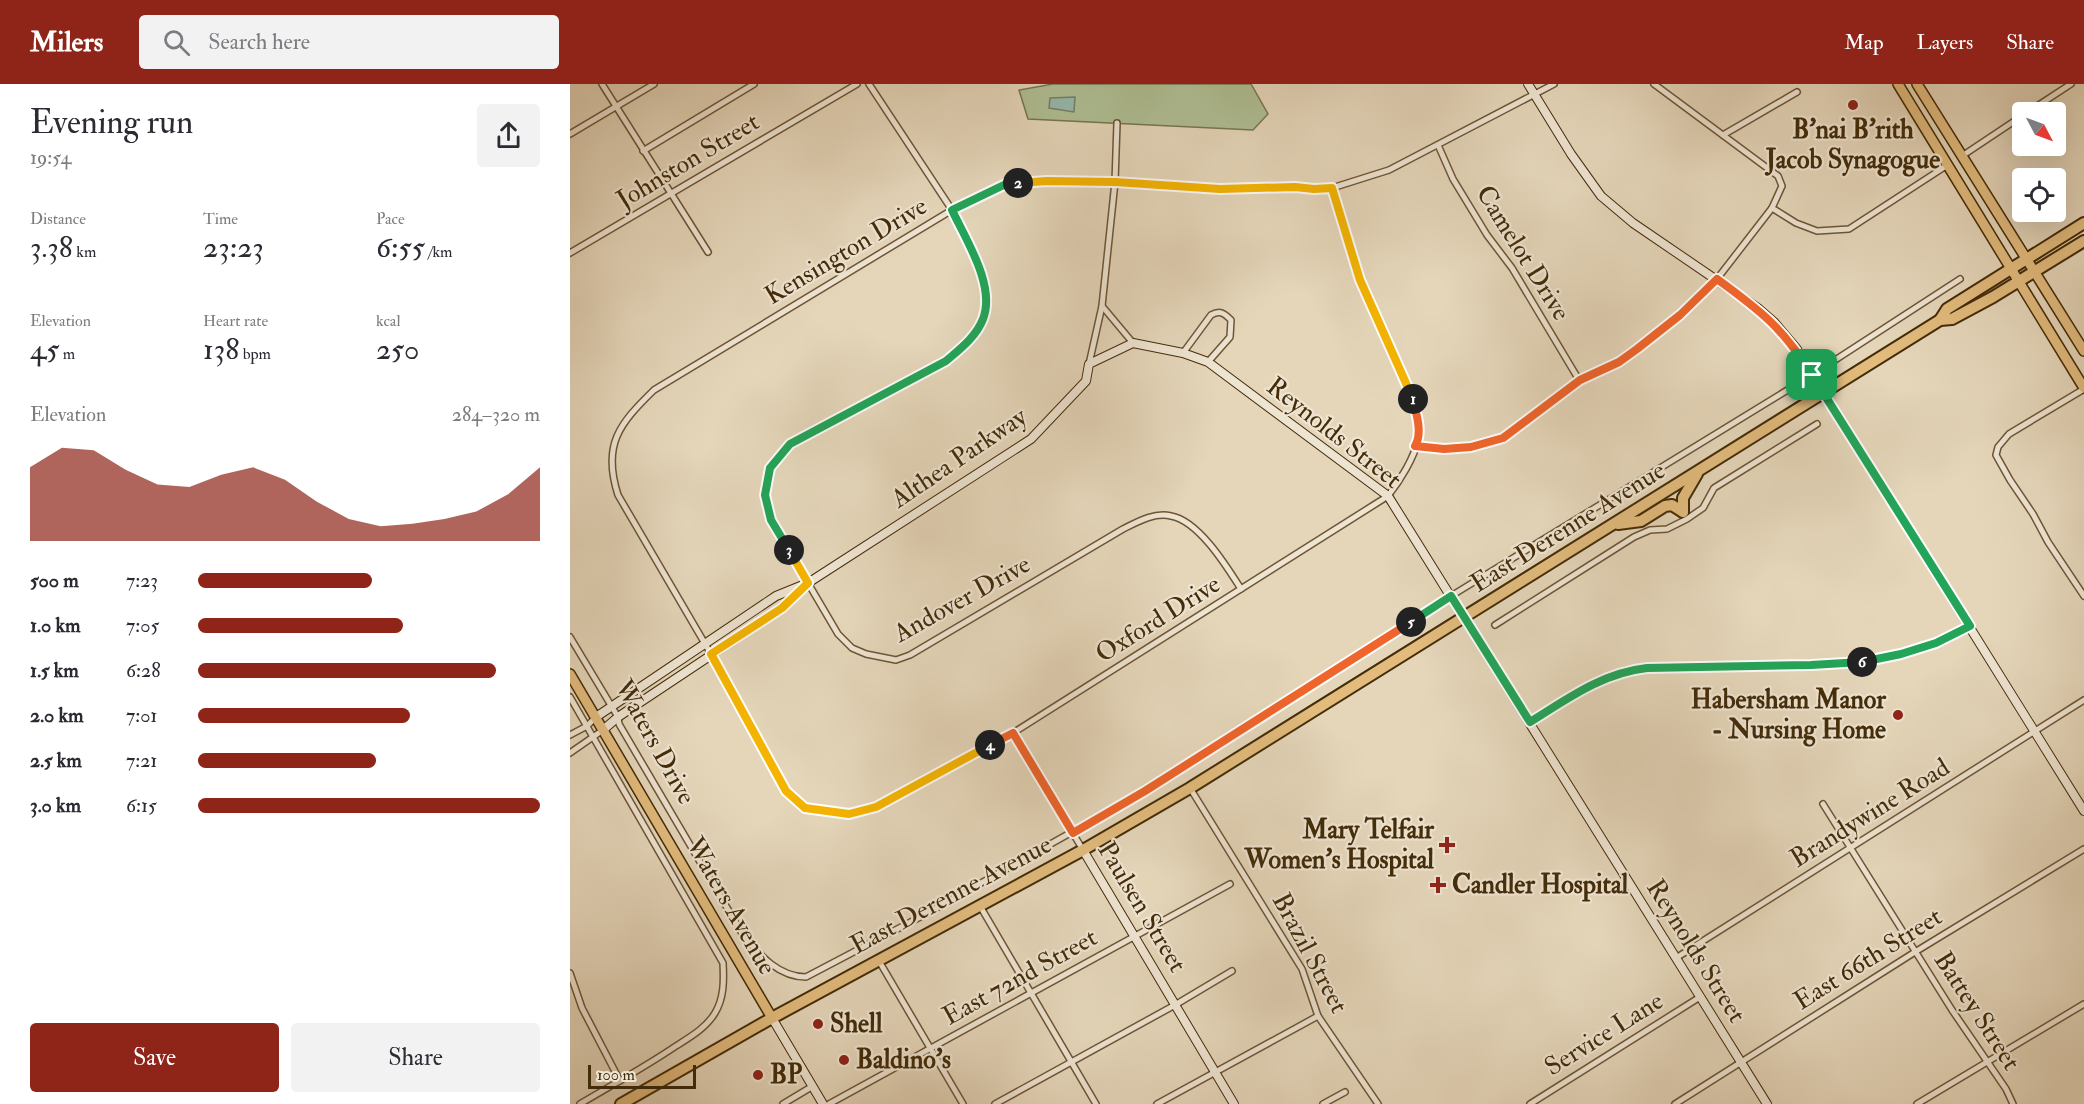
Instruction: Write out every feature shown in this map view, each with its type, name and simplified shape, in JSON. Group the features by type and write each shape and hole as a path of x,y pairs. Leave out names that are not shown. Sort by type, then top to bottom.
{"highway":[{"name":"East Derenne Avenue","path":"621,1104 772,1018 1083,850 1190,788 1824,394 1940,320 1947,309 2084,223"},
{"name":"East Derenne Avenue","path":"1940,320 1952,319 2035,273 2084,241"},
{"path":"1615,524 1641,521 1665,506 1672,506 1683,512 1682,504 1686,492 1698,472"}],"main road":[{"path":"1898,84 1946,166 2084,388"},
{"path":"1917,84 2084,351"},
{"name":"Waters Drive","path":"570,674 603,730"},
{"name":"Waters Avenue","path":"603,730 772,1018"}],"street":[{"path":"602,84 708,252"},
{"path":"570,134 654,84"},
{"path":"643,151 754,84"},
{"name":"Johnston Street","path":"570,253 856,84"},
{"name":"Andover Drive","path":"869,84 952,210 985,282 986,297 983,320 965,345 946,361 790,444 770,468 765,495 771,520 838,634 852,648 866,654 896,660 910,655 1122,529 1148,517 1172,516 1189,525 1208,542 1241,589"},
{"path":"1528,84 1587,178 1601,195 1633,223 1759,309 1774,322 1796,348 2084,811"},
{"name":"Kensington Drive","path":"711,654 618,495 614,482 611,454 620,429 639,404 660,385 952,210 1008,183 1115,182 1220,189 1332,188 1389,170 1554,84"},
{"path":"1415,446 1462,448 1503,438 1580,380 1619,362 1680,315 1717,279 1772,208 1782,186 1778,176 1654,84"},
{"path":"2043,102 2071,84"},
{"path":"1723,135 1797,92"},
{"name":"Althea Parkway","path":"570,735 587,726 596,717 776,596 808,583 1032,439 1086,381 1102,306 1115,182 1117,123"},
{"path":"1962,156 2012,123"},
{"name":"Camelot Drive","path":"1438,145 1453,179 1512,268 1580,380"},
{"path":"1772,208 1796,223 1817,231 1849,229 1946,166"},
{"name":"Oxford Drive","path":"711,654 786,791 805,808 849,814 876,807 1013,733 1388,496 1403,477 1418,441 1418,421 1412,396 1360,280 1332,188"},
{"path":"1073,833 1155,785 1451,596 1812,375 1960,279"},
{"path":"1089,364 1133,343 1102,306"},
{"path":"1183,354 1211,315 1216,312 1224,314 1231,320 1230,337 1208,362"},
{"name":"Reynolds Street","path":"1133,343 1208,362 1388,496 1767,1104"},
{"path":"2084,388 2009,434 1998,447 1996,455 2084,596"},
{"path":"1495,625 1634,537 1650,530 1667,529 1688,519 1703,508 1714,488 1817,424"},
{"name":"Althea Parkway","path":"570,753 618,717 782,608 808,583"},
{"path":"1530,722 1582,689 1627,670 1852,664 1927,646 1970,626"},
{"name":"Waters Drive","path":"570,637 743,935 767,962 793,977 806,977 1073,833"},
{"name":"Waters Drive","path":"570,697 723,963 722,997 715,1014 704,1027 620,1081"},
{"name":"Brandywine Road","path":"1676,958 2084,700"},
{"name":"Paulsen Street","path":"1013,733 1234,1104"},
{"name":"Brazil Street","path":"1190,788 1302,969 1318,1016 1378,1104"},
{"name":"Battey Street","path":"1822,804 2013,1104"},
{"name":"East 66th Street","path":"1675,1104 1915,952 2084,849"},
{"name":"East 72nd Street","path":"829,1104 1230,884"},
{"path":"980,906 1096,1104"},
{"path":"878,960 963,1104"},
{"path":"995,1104 1232,971"},
{"path":"570,973 582,1008 620,1081 580,1104"},
{"name":"Service Lane","path":"1530,1104 1700,997"},
{"path":"1917,1104 2084,1004"},
{"path":"1157,1104 1318,1016"},
{"name":"Waters Avenue","path":"772,1018 824,1104"},
{"path":"783,1104 813,1086"},
{"path":"1323,1104 1345,1092"}],"shaded area":[{"path":"1053,84 1251,84 1268,114 1253,130 1028,119 1019,90"},
{"path":"1075,97 1074,112 1049,108 1050,98"}],"place":[{"name":"B'nai B'rith Jacob Synagogue","path":"1853,105"},
{"name":"Habersham Manor - Nursing Home","path":"1898,715"},
{"name":"Mary Telfair Women's Hospital","path":"1447,845"},
{"name":"Candler Hospital","path":"1438,885"},
{"name":"Shell","path":"818,1024"},
{"name":"Baldino's","path":"844,1060"},
{"name":"BP","path":"758,1075"}],"route":[{"path":"1115,182 1220,189 1332,188 1360,280 1412,396 1418,421 1418,441 1415,446 1444,449 1471,447 1503,438 1580,380 1619,362 1637,349 1680,315 1717,279 1774,322 1796,348 1812,375 1970,626 1936,643 1901,654 1852,664 1627,670 1582,689 1530,722 1451,596 1145,791 1073,833 1013,733 876,807 849,814 805,808 786,791 711,654 782,608 808,583 771,520 765,495 770,468 790,444 946,361 965,345 983,320 985,282 952,210 1008,183 1115,182"}]}
